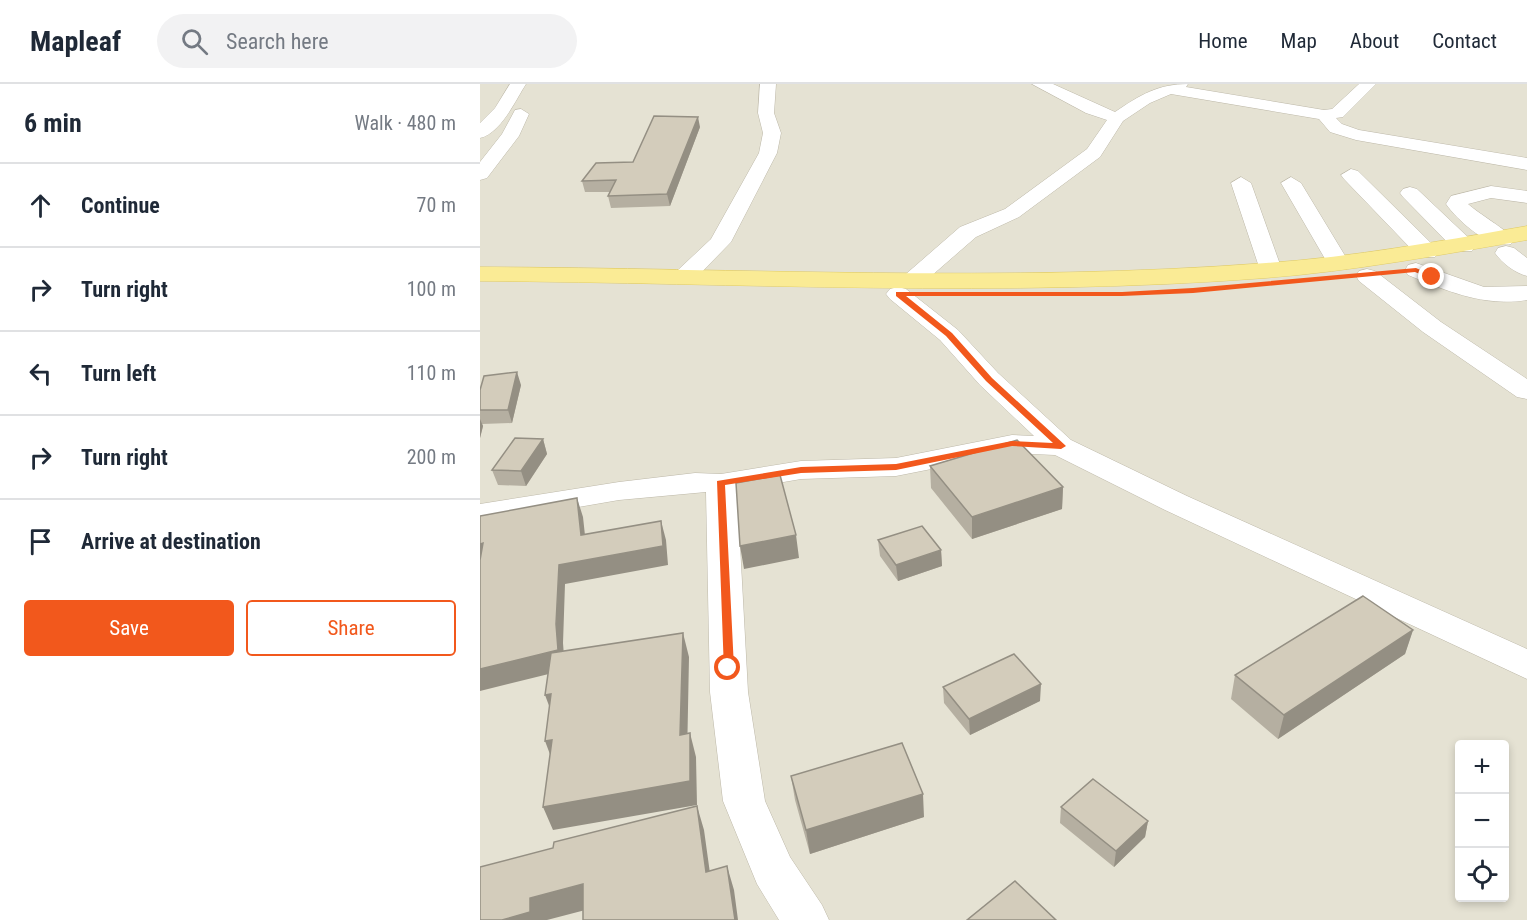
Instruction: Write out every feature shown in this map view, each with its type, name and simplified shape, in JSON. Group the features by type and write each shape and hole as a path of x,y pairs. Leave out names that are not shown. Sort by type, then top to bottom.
{"main road":[{"path":"480,285 906,286 1116,279 1339,264 1421,261 1512,247 1527,233"},
{"path":"480,274 686,275 1122,294 1367,276 1464,246 1512,247"}],"street":[{"path":"481,131 518,84"},
{"path":"686,275 720,242 768,153 772,133 766,113 768,84"},
{"path":"1040,84 1092,109 1117,118"},
{"path":"1368,84 1337,113 1324,115 1175,87 1144,100 1117,118 1094,153 1012,213 968,232 906,286 989,380 1061,446 1176,503 1527,665"},
{"path":"480,174 510,136 521,114"},
{"path":"1324,115 1335,128 1356,135 1527,164"},
{"path":"1431,147 1430,163 1435,168"},
{"path":"1351,175 1421,261 1465,289 1499,298 1527,293"},
{"path":"1479,177 1527,186"},
{"path":"1241,183 1271,270"},
{"path":"1291,183 1339,264"},
{"path":"1527,197 1491,192 1458,200 1456,204 1466,214 1512,247 1527,269"},
{"path":"1410,193 1464,246"},
{"path":"1367,276 1432,327 1527,391"},
{"path":"480,514 620,491 695,482 721,483 801,470 896,467 1012,444 1061,446"},
{"path":"721,483 729,692 744,801 773,870 805,920"}],"shaded area":[{"path":"480,84 1527,84 1527,920 480,920"}],"building":[{"path":"654,116 698,117 667,194 608,196 616,180 582,181 596,163 633,162"},
{"path":"517,372 508,410 480,410 480,390 484,376"},
{"path":"515,438 543,439 521,471 492,470"},
{"path":"1017,440 1063,487 972,517 930,466"},
{"path":"780,475 796,535 740,546 736,483"},
{"path":"577,498 581,535 661,521 663,546 559,565 556,624 558,650 480,669 480,560 483,543 480,544 480,516"},
{"path":"922,526 941,550 896,565 878,540"},
{"path":"1363,596 1413,630 1284,715 1235,675"},
{"path":"683,633 680,735 690,733 690,781 543,807 552,740 545,741 551,694 545,695 551,653"},
{"path":"1014,654 1041,684 969,719 943,687"},
{"path":"902,743 923,794 806,830 791,776"},
{"path":"1093,779 1148,821 1116,851 1061,807"},
{"path":"697,806 706,872 727,866 735,920 583,920 583,884 530,898 530,912 502,920 480,920 480,867 553,848 554,842"},
{"path":"1015,881 1056,920 967,920"}],"route":[{"path":"728,668 721,483 801,470 896,467 1012,444 1061,446 989,380 949,335 898,294 1025,295 1193,291 1416,270 1432,277"}]}
